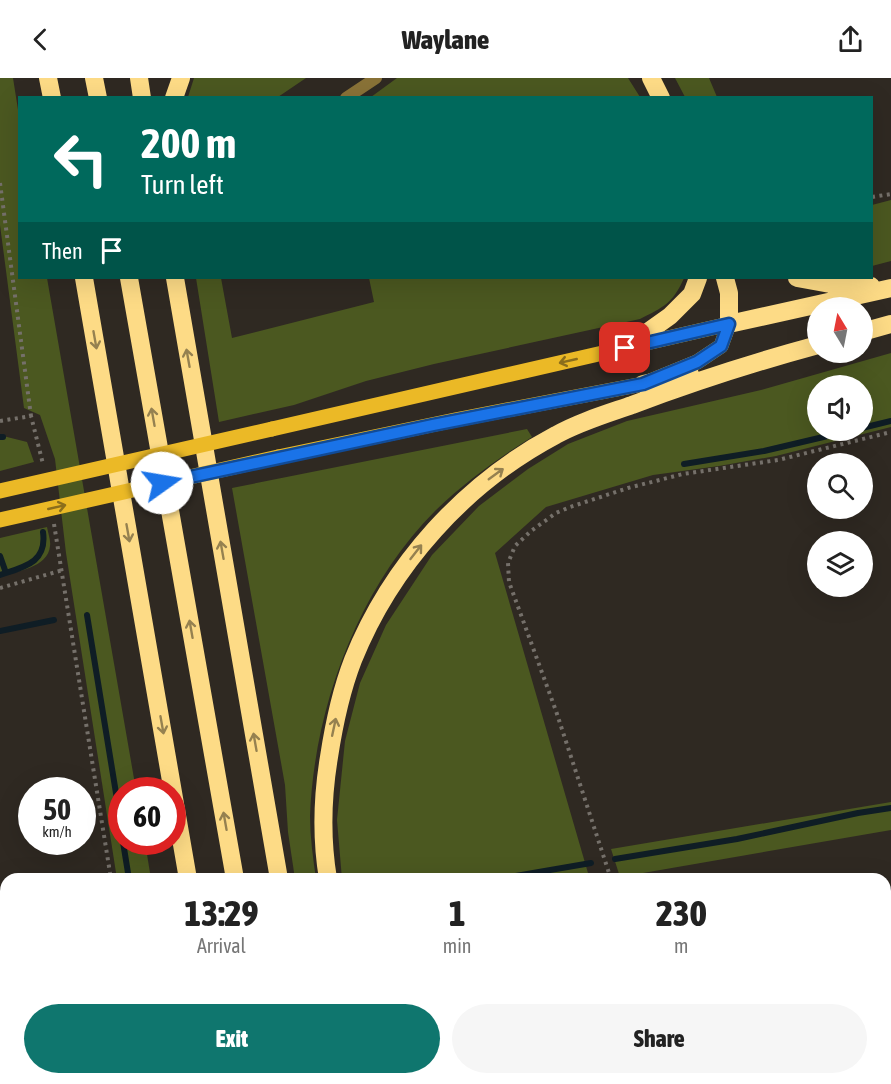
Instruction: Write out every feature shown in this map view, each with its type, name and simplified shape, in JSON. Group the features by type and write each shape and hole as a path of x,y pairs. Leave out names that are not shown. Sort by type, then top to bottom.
{"highway":[{"path":"48,78 52,96"},
{"path":"94,78 98,96"},
{"path":"139,78 142,96"},
{"path":"175,96 181,78"},
{"path":"651,78 660,96"},
{"path":"84,279 171,777"},
{"path":"129,279 234,873"},
{"path":"175,279 278,873"},
{"path":"625,348 670,316 692,294 698,279"},
{"path":"725,279 729,293 729,324 891,287"},
{"path":"802,279 830,284 891,287"},
{"path":"873,329 891,324"},
{"path":"643,384 807,348"},
{"path":"327,873 323,840 323,802 340,698 353,660 394,581 451,511 492,476 556,434 658,395 780,355"},
{"path":"182,873 183,855"},
{"path":"185,855 187,873"}],"main road":[{"path":"0,490 729,324"},
{"path":"0,520 278,457 643,384 697,362 721,346 729,324"}],"lane":[{"path":"349,96 376,78"}],"path":[{"path":"0,183 31,416 45,472"},
{"path":"873,197 891,194"},
{"path":"0,421 31,416"},
{"path":"609,873 556,711 509,582 508,563 515,546 556,513 628,488 683,474 778,459 891,432"},
{"path":"53,516 110,873"},
{"path":"0,588 63,570"}],"green space":[{"path":"0,78 13,78 18,110 18,279 47,279 134,777 108,777 108,821 66,553 55,459 40,415 24,408 0,225"},
{"path":"194,78 306,78 279,96 188,96"},
{"path":"397,78 628,78 639,96 372,96"},
{"path":"675,78 709,78 717,96 684,96"},
{"path":"891,200 891,261 873,266 873,205"},
{"path":"196,279 221,279 232,338 374,302 369,279 683,279 672,299 640,319 434,364 366,381 294,405 219,422"},
{"path":"891,353 891,427 873,432 873,375 814,375 856,363 873,363 873,358"},
{"path":"807,377 807,441 835,441 776,456 653,475 546,507 495,553 588,873 341,873 337,820 345,741 360,683 386,625 432,555 479,506 528,469 568,444 627,421"},
{"path":"527,429 532,437 482,471 435,511 408,542 384,576 363,613 345,652 320,734 313,775 310,816 315,873 294,873 288,832 285,785 232,488"},
{"path":"0,437 27,442 34,462 0,471"},
{"path":"47,527 50,546 44,559 30,568 0,577 0,538"},
{"path":"891,802 891,830 643,873 619,873 611,849"},
{"path":"113,855 147,855 150,873 116,873"}],"waterway":[{"path":"873,425 891,421"},
{"path":"684,464 764,451 807,441"},
{"path":"6,573 22,568 39,555 42,549 43,532"},
{"path":"0,556 6,573 0,575"},
{"path":"87,615 113,777"},
{"path":"0,631 54,620"},
{"path":"615,859 737,839 891,808"},
{"path":"125,855 128,873"},
{"path":"533,873 591,863"}],"route":[{"path":"162,483 433,425 643,384 697,362 721,346 729,324 625,348"}]}
